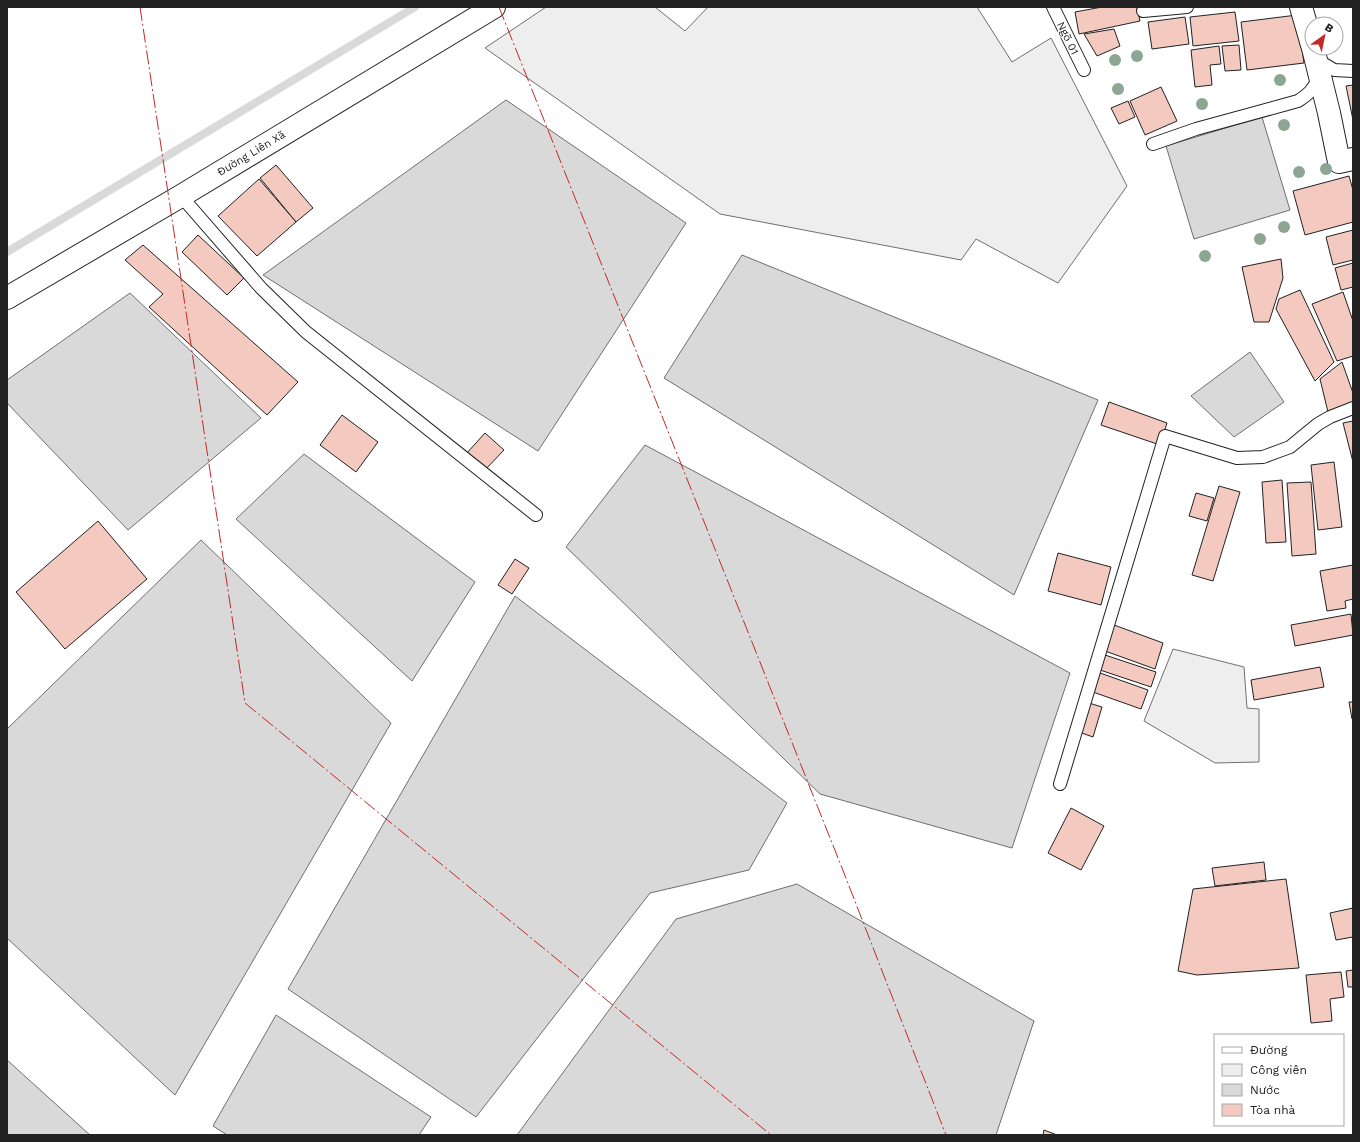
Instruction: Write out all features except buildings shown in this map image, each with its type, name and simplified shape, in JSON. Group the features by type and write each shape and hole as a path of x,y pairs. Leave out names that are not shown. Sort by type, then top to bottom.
{"street":[{"name":"Đường Liên Xã","path":"7,298 181,196 494,7"},
{"path":"1301,7 1304,18"},
{"path":"1315,56 1339,162 1353,159"}],"lane":[{"name":"Ngõ 01","path":"1053,7 1084,70"},
{"path":"1143,11 1187,7"},
{"path":"1315,56 1334,70 1353,71"},
{"path":"1153,144 1196,129 1298,101 1309,94 1316,84 1315,56"},
{"path":"181,196 261,288 306,332 536,515"},
{"path":"1060,784 1165,436 1237,458 1262,457 1290,447 1324,420 1347,409 1353,408"}],"green space":[{"path":"546,7 655,7 685,31 708,7 977,7 1012,62 1051,38 1127,186 1058,283 976,239 961,260 720,214 485,48"},
{"path":"1173,649 1244,667 1247,708 1259,709 1259,762 1215,763 1144,721"}],"water":[{"path":"506,100 686,223 538,451 263,275"},
{"path":"1262,117 1290,210 1194,239 1166,146"},
{"path":"742,255 1098,400 1014,595 664,378"},
{"path":"130,293 261,418 128,530 7,403 7,380"},
{"path":"1250,352 1284,402 1234,437 1191,396"},
{"path":"645,445 1070,673 1012,848 820,794 566,547"},
{"path":"304,454 475,582 412,681 236,519"},
{"path":"201,540 391,723 175,1095 7,938 7,729"},
{"path":"515,596 787,803 749,870 650,893 476,1117 288,989"},
{"path":"797,884 1034,1021 996,1135 517,1135 676,919"},
{"path":"276,1015 431,1117 419,1135 227,1135 213,1126"},
{"path":"7,1060 90,1135 7,1135"}],"waterway":[{"path":"7,252 415,7"}],"power":[{"path":"140,7 245,703 771,1135"},
{"path":"499,7 842,868 946,1135"}]}
